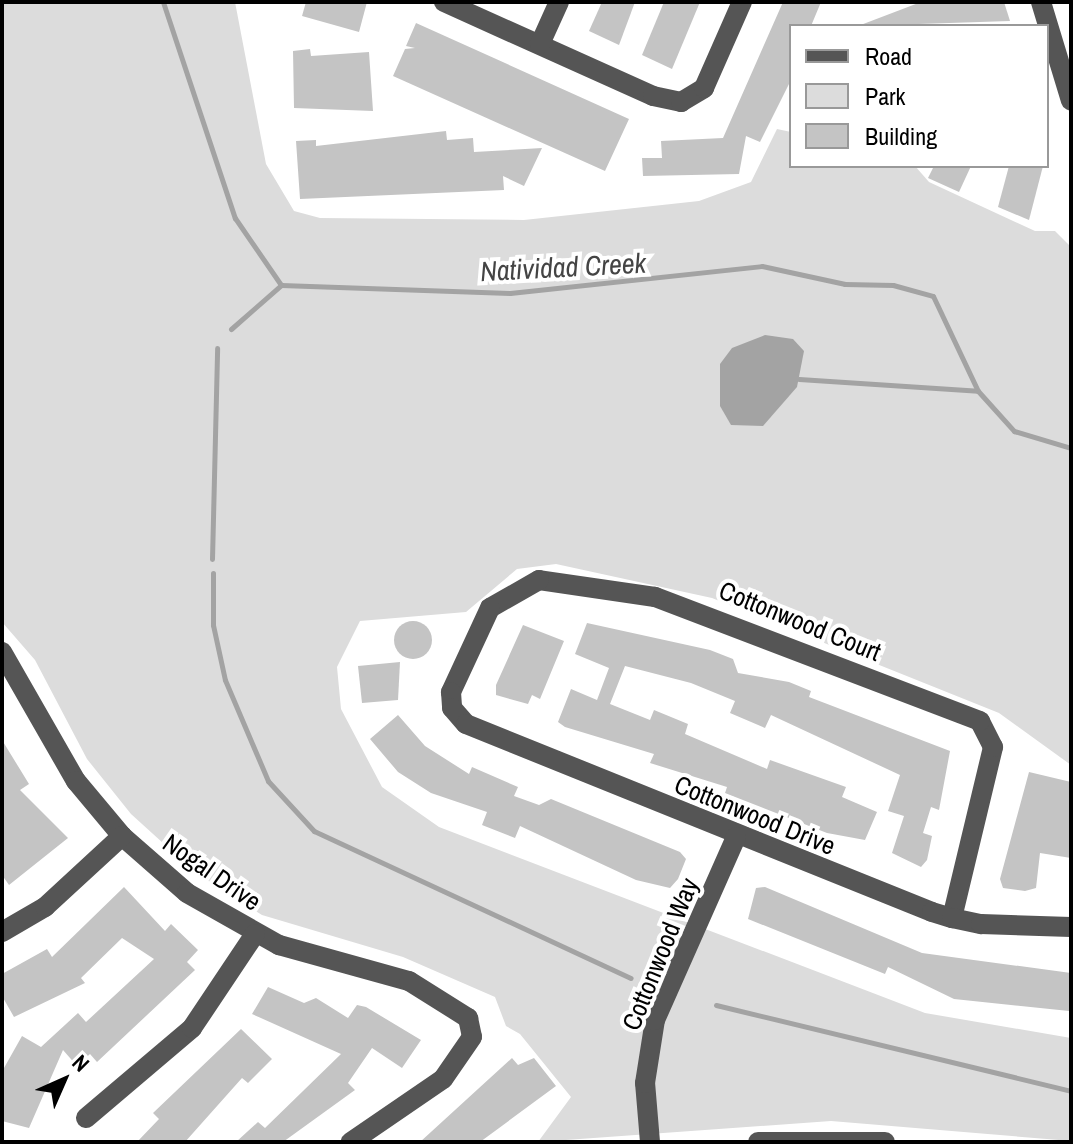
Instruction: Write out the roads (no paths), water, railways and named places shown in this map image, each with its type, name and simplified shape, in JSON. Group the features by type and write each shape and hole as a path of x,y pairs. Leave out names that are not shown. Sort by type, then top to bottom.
{"street":[{"path":"444,2 653,96 681,102 704,88 742,2"},
{"path":"540,44 559,2"},
{"path":"1041,2 1045,24"},
{"path":"1051,51 1071,101"},
{"name":"Cottonwood Court","path":"451,692 498,600 530,582 560,579 704,610 980,721 993,747 952,918"},
{"name":"Nogal Drive","path":"2,652 76,781 122,836 187,893 255,934 409,981 464,1013 473,1029 433,1089 351,1142"},
{"name":"Cottonwood Drive","path":"451,692 452,708 466,724 736,837 952,918 1071,927"},
{"path":"2,932 45,907 122,836"},
{"name":"Cottonwood Way","path":"650,1142 646,1072 655,1020 736,837"},
{"path":"86,1118 192,1028 255,934"},
{"path":"758,1142 885,1142"}],"waterway":[{"name":"Natividad Creek","path":"163,2 235,218 281,285"},
{"name":"Natividad Creek","path":"281,285 510,293 762,266 845,284 893,285 933,296 978,391 1014,431 1071,448"},
{"path":"231,329 281,285"},
{"path":"212,559 217,348"},
{"path":"799,379 978,391"},
{"path":"213,573 213,625 225,680 268,781 314,831 631,978"},
{"path":"716,1005 1071,1091"}]}
